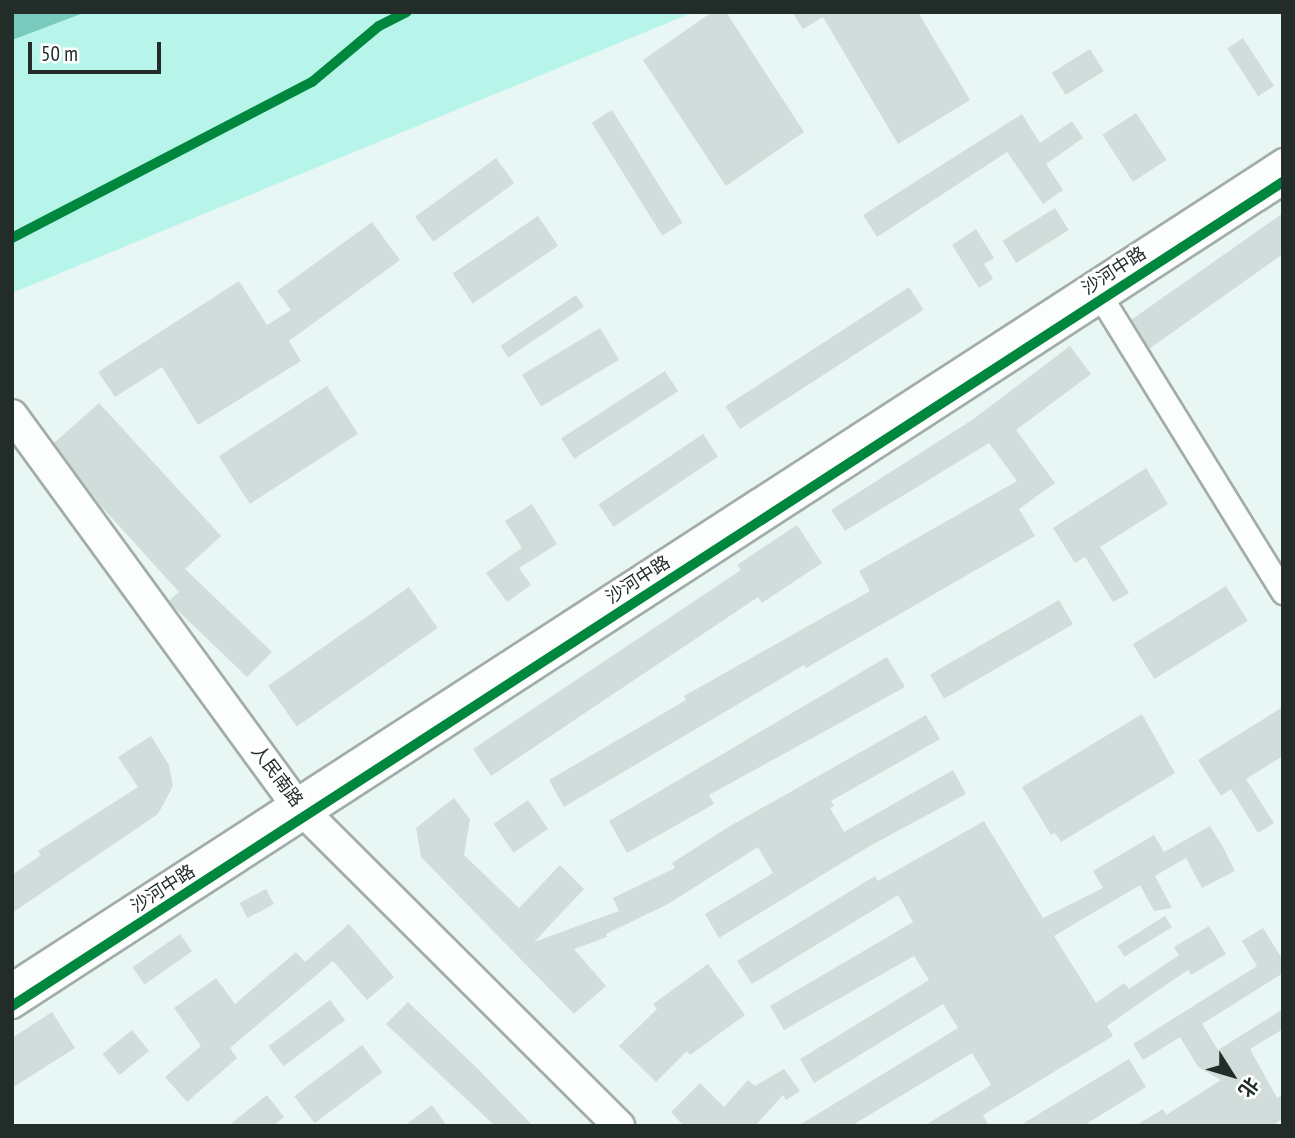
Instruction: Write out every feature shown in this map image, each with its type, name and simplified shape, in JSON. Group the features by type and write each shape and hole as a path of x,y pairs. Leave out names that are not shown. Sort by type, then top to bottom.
{"main road":[{"name":"人民南路","path":"12,415 301,809 619,1126"}],"street":[{"name":"沙河中路","path":"12,1006 301,809 1098,291 1283,160"},
{"name":"沙河中路","path":"1098,291 1283,182"},
{"path":"1098,291 1283,592"},
{"name":"沙河中路","path":"12,984 301,809"}],"shaded area":[{"path":"12,12 694,12 12,293"},
{"path":"12,12 86,12 12,40"}],"building":[{"path":"712,12 726,12 804,132 726,186 643,60"},
{"path":"792,12 918,12 970,100 898,144 823,17 803,29"},
{"path":"1243,38 1274,86 1258,96 1227,48"},
{"path":"1090,49 1104,71 1066,95 1052,73"},
{"path":"612,110 682,223 662,236 592,123"},
{"path":"1136,113 1166,160 1133,182 1102,135"},
{"path":"1022,114 1040,143 1072,121 1083,138 1046,164 1063,190 1043,204 1007,152 877,237 863,215"},
{"path":"496,158 514,183 433,242 415,217"},
{"path":"1055,208 1069,230 1016,263 1002,241"},
{"path":"1283,213 1283,254 1149,349 1131,320"},
{"path":"538,216 558,246 473,303 453,274"},
{"path":"372,222 400,260 289,341 301,361 198,425 162,367 115,397 98,372 239,281 267,325 291,310 277,291"},
{"path":"976,229 994,258 984,264 993,279 979,288 952,245"},
{"path":"909,287 924,310 740,429 725,406"},
{"path":"576,295 584,307 508,357 501,346"},
{"path":"600,328 619,360 541,407 522,375"},
{"path":"1070,346 1091,374 1016,430 1055,483 1019,509 1035,536 806,668 804,665 564,807 549,780 686,700 684,696 870,591 859,571 1017,481 989,443 845,531 831,510 972,420"},
{"path":"665,371 678,391 574,459 561,439"},
{"path":"327,386 358,434 250,504 219,456"},
{"path":"99,403 221,536 185,569 272,652 247,677 172,605 169,601 179,592 100,505 54,443"},
{"path":"703,434 718,456 614,527 599,504"},
{"path":"1146,468 1168,504 1100,547 1129,593 1113,602 1085,557 1075,563 1053,528"},
{"path":"532,504 557,544 519,568 531,585 507,602 486,573 522,548 505,521"},
{"path":"797,525 822,563 762,603 758,597 491,776 473,749 741,570 737,565"},
{"path":"1226,586 1248,621 1154,679 1133,644"},
{"path":"409,587 438,628 297,727 268,686"},
{"path":"1059,600 1073,624 944,699 930,674"},
{"path":"887,657 905,687 709,795 714,804 627,853 609,821"},
{"path":"1283,707 1283,756 1246,779 1274,823 1258,833 1231,789 1221,796 1198,760"},
{"path":"1142,714 1175,773 1061,842 1055,833 1051,835 1022,787"},
{"path":"926,715 940,739 831,801 834,806 830,808 844,832 953,770 966,794 868,847 719,938 705,914 773,873 758,847 668,904 606,934 607,937 574,949 606,986 574,1014 421,857 416,828 454,798 470,819 464,855 519,908 560,865 584,889 534,942 619,911 613,898 675,868 672,863 730,826"},
{"path":"151,736 169,765 173,786 158,814 12,913 12,875 41,855 38,851 138,787 118,757"},
{"path":"528,800 548,829 514,853 494,824"},
{"path":"984,821 1043,918 1103,888 1093,871 1154,835 1164,852 1210,826 1223,847 1235,871 1202,888 1186,858 1155,876 1172,908 1154,911 1140,885 1054,936 1096,1003 1124,983 1129,989 1179,955 1174,947 1209,926 1226,954 1191,975 1188,970 1107,1026 1113,1036 983,1115 989,1126 924,1126 991,1085 972,1053 851,1126 798,1126 958,1028 943,1004 814,1083 800,1059 929,980 914,956 784,1030 770,1006 913,922 898,895 752,984 737,961 875,876 878,881"},
{"path":"266,889 274,904 247,918 240,903"},
{"path":"1165,916 1172,927 1124,957 1118,946"},
{"path":"349,924 394,977 367,1000 333,961 230,1048 237,1058 187,1102 165,1077 201,1046 174,1008 216,978 235,1004 296,952 305,962"},
{"path":"1263,928 1283,960 1283,973 1202,1024 1218,1050 1283,1009 1283,1029 1250,1049 1277,1098 1283,1094 1283,1119 1271,1126 1135,1126 1163,1109 1166,1115 1221,1080 1198,1067 1180,1037 1143,1060 1133,1044 1257,966 1242,941"},
{"path":"180,934 192,951 145,984 132,967"},
{"path":"708,964 745,1015 690,1055 687,1051 656,1082 619,1046 657,1009 653,1004"},
{"path":"330,1000 345,1020 284,1066 269,1046"},
{"path":"408,1002 533,1126 495,1126 386,1024"},
{"path":"52,1012 75,1048 12,1088 12,1038"},
{"path":"132,1030 149,1051 119,1075 102,1054"},
{"path":"362,1045 382,1072 315,1123 294,1096"},
{"path":"1129,1059 1146,1087 1083,1126 1019,1126"},
{"path":"784,1069 800,1091 786,1100 783,1095 755,1126 684,1126 671,1112 700,1083 724,1107 748,1080 755,1086"},
{"path":"267,1095 284,1117 273,1126 228,1126"},
{"path":"432,1105 447,1126 404,1126"}],"cycle path":[{"path":"12,238 312,82 379,26 407,12"},
{"path":"12,1006 1283,182"}]}
